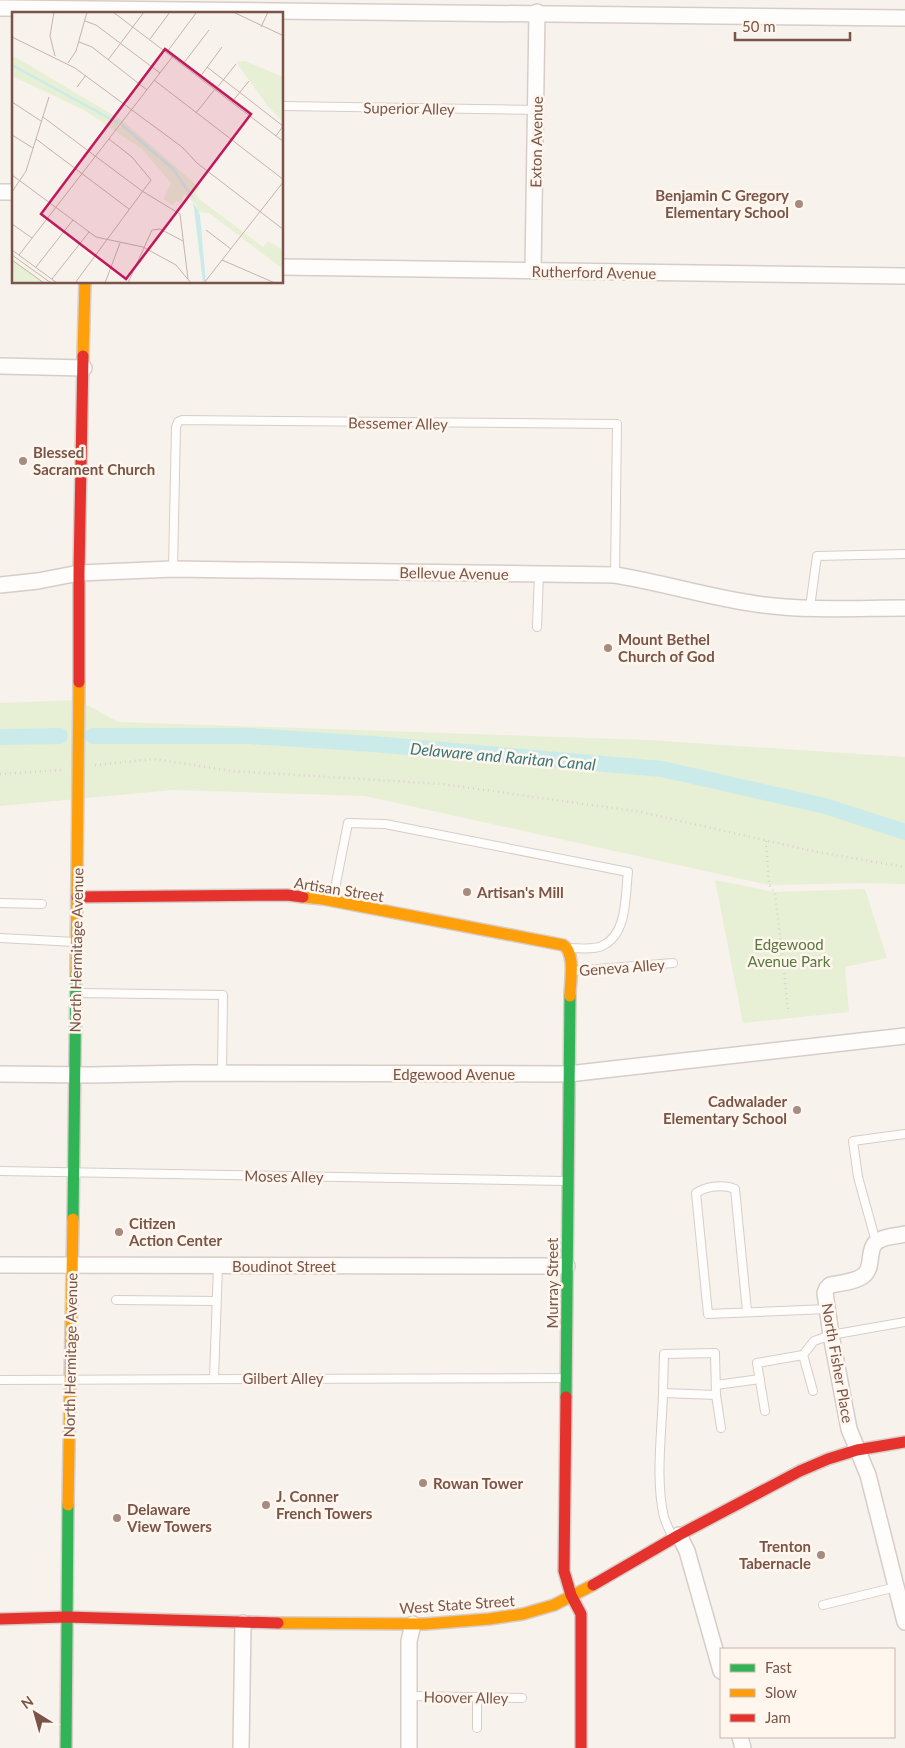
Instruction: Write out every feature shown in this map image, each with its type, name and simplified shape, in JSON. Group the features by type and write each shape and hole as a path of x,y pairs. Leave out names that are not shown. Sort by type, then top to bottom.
{"street":[{"path":"0,8 24,4 87,11 198,4 721,8 905,18"},
{"name":"Exton Avenue","path":"534,271 536,110 544,8"},
{"name":"Rutherford Avenue","path":"284,267 905,276"},
{"name":"North Hermitage Avenue","path":"66,1748 68,1442 71,1378 79,723 79,573 85,284"},
{"path":"0,366 84,368"},
{"name":"Bellevue Avenue","path":"0,586 79,573 173,569 615,575 654,581 736,601 766,605 905,608"},
{"name":"Artisan Street","path":"77,897 287,895 332,900 421,918 500,931 563,944 568,948"},
{"path":"568,948 571,955 571,971"},
{"name":"Murray Street","path":"571,971 568,1074 564,1571 571,1595 581,1614 581,1748"},
{"name":"Edgewood Avenue","path":"0,1074 568,1074 905,1036"},
{"path":"876,1242 880,1239 904,1235"},
{"name":"North Fisher Place","path":"876,1242 872,1247 869,1269 863,1276 830,1285 826,1288 825,1294 849,1429 868,1475 905,1622"},
{"name":"Boudinot Street","path":"0,1265 567,1266"},
{"name":"West State Street","path":"0,1619 66,1617 242,1623 413,1624 489,1620 523,1614 554,1605 800,1471 828,1459 857,1450 905,1442"},
{"path":"676,1537 687,1551 720,1667"},
{"path":"240,1748 242,1623"},
{"path":"409,1748 409,1641 413,1624"}],"lane":[{"name":"Superior Alley","path":"284,106 536,110"},
{"name":"Bessemer Alley","path":"173,569 176,426 182,420 617,424 615,575"},
{"path":"810,607 817,556 905,554"},
{"path":"537,627 539,574"},
{"path":"332,900 348,823 385,824 628,872 620,926 613,938 600,947 568,948"},
{"path":"0,903 42,904"},
{"path":"0,938 76,942"},
{"name":"Geneva Alley","path":"571,971 673,963"},
{"path":"76,993 223,995 222,1073"},
{"path":"876,1242 858,1177 853,1141 905,1134"},
{"name":"Moses Alley","path":"0,1171 568,1181"},
{"path":"747,1311 735,1189 727,1186 702,1189 696,1193 708,1314 827,1308"},
{"path":"214,1378 218,1266"},
{"path":"116,1300 216,1301"},
{"path":"765,1411 757,1363 803,1355 814,1341 831,1335 905,1322"},
{"path":"676,1537 664,1519 660,1472 664,1354 715,1353 716,1395 721,1428"},
{"path":"803,1355 812,1391"},
{"name":"Gilbert Alley","path":"0,1380 71,1378 567,1378"},
{"path":"716,1385 760,1379"},
{"path":"663,1394 716,1395"},
{"path":"823,1605 896,1588"},
{"name":"Hoover Alley","path":"409,1696 522,1698"},
{"path":"477,1697 477,1728"}],"path":[{"path":"90,763 97,766 154,759 232,771 442,784 641,812 817,852 905,867"},
{"path":"0,774 64,770"},
{"path":"766,841 768,886 775,892 788,1009"}],"green space":[{"path":"78,700 118,722 648,740 905,757 905,884 769,885 365,796 173,790 0,806 0,703"},
{"name":"Edgewood Avenue Park","path":"715,880 775,892 865,889 887,958 845,967 849,1012 743,1023"}],"waterway":[{"name":"Delaware and Raritan Canal","path":"0,737 60,736"},
{"name":"Delaware and Raritan Canal","path":"93,736 250,736 373,744 662,769 825,806 905,832"}],"traffic: fast":[{"path":"73,1219 76,973"},
{"path":"566,1397 570,996"},
{"path":"66,1748 68,1505"}],"traffic: slow":[{"path":"83,356 85,284"},
{"path":"76,973 79,682"},
{"path":"303,897 323,899 563,945 570,954 571,961 570,996"},
{"path":"68,1505 73,1219"},
{"path":"278,1623 425,1624 489,1619 523,1614 554,1605 593,1585"}],"traffic: jam":[{"path":"79,682 83,356"},
{"path":"77,897 287,895 303,897"},
{"path":"566,1397 564,1571 571,1595 581,1614 581,1748"},
{"path":"593,1585 679,1535 800,1471 828,1459 857,1450 905,1442"},
{"path":"0,1619 66,1617 278,1623"}],"place":[{"name":"Benjamin C Gregory Elementary School","path":"799,204"},
{"name":"Blessed Sacrament Church","path":"23,461"},
{"name":"Mount Bethel Church of God","path":"608,648"},
{"name":"Artisan's Mill","path":"467,892"},
{"name":"Cadwalader Elementary School","path":"797,1110"},
{"name":"Citizen Action Center","path":"119,1232"},
{"name":"Rowan Tower","path":"423,1483"},
{"name":"J. Conner French Towers","path":"266,1505"},
{"name":"Delaware View Towers","path":"117,1518"},
{"name":"Trenton Tabernacle","path":"821,1555"}]}
